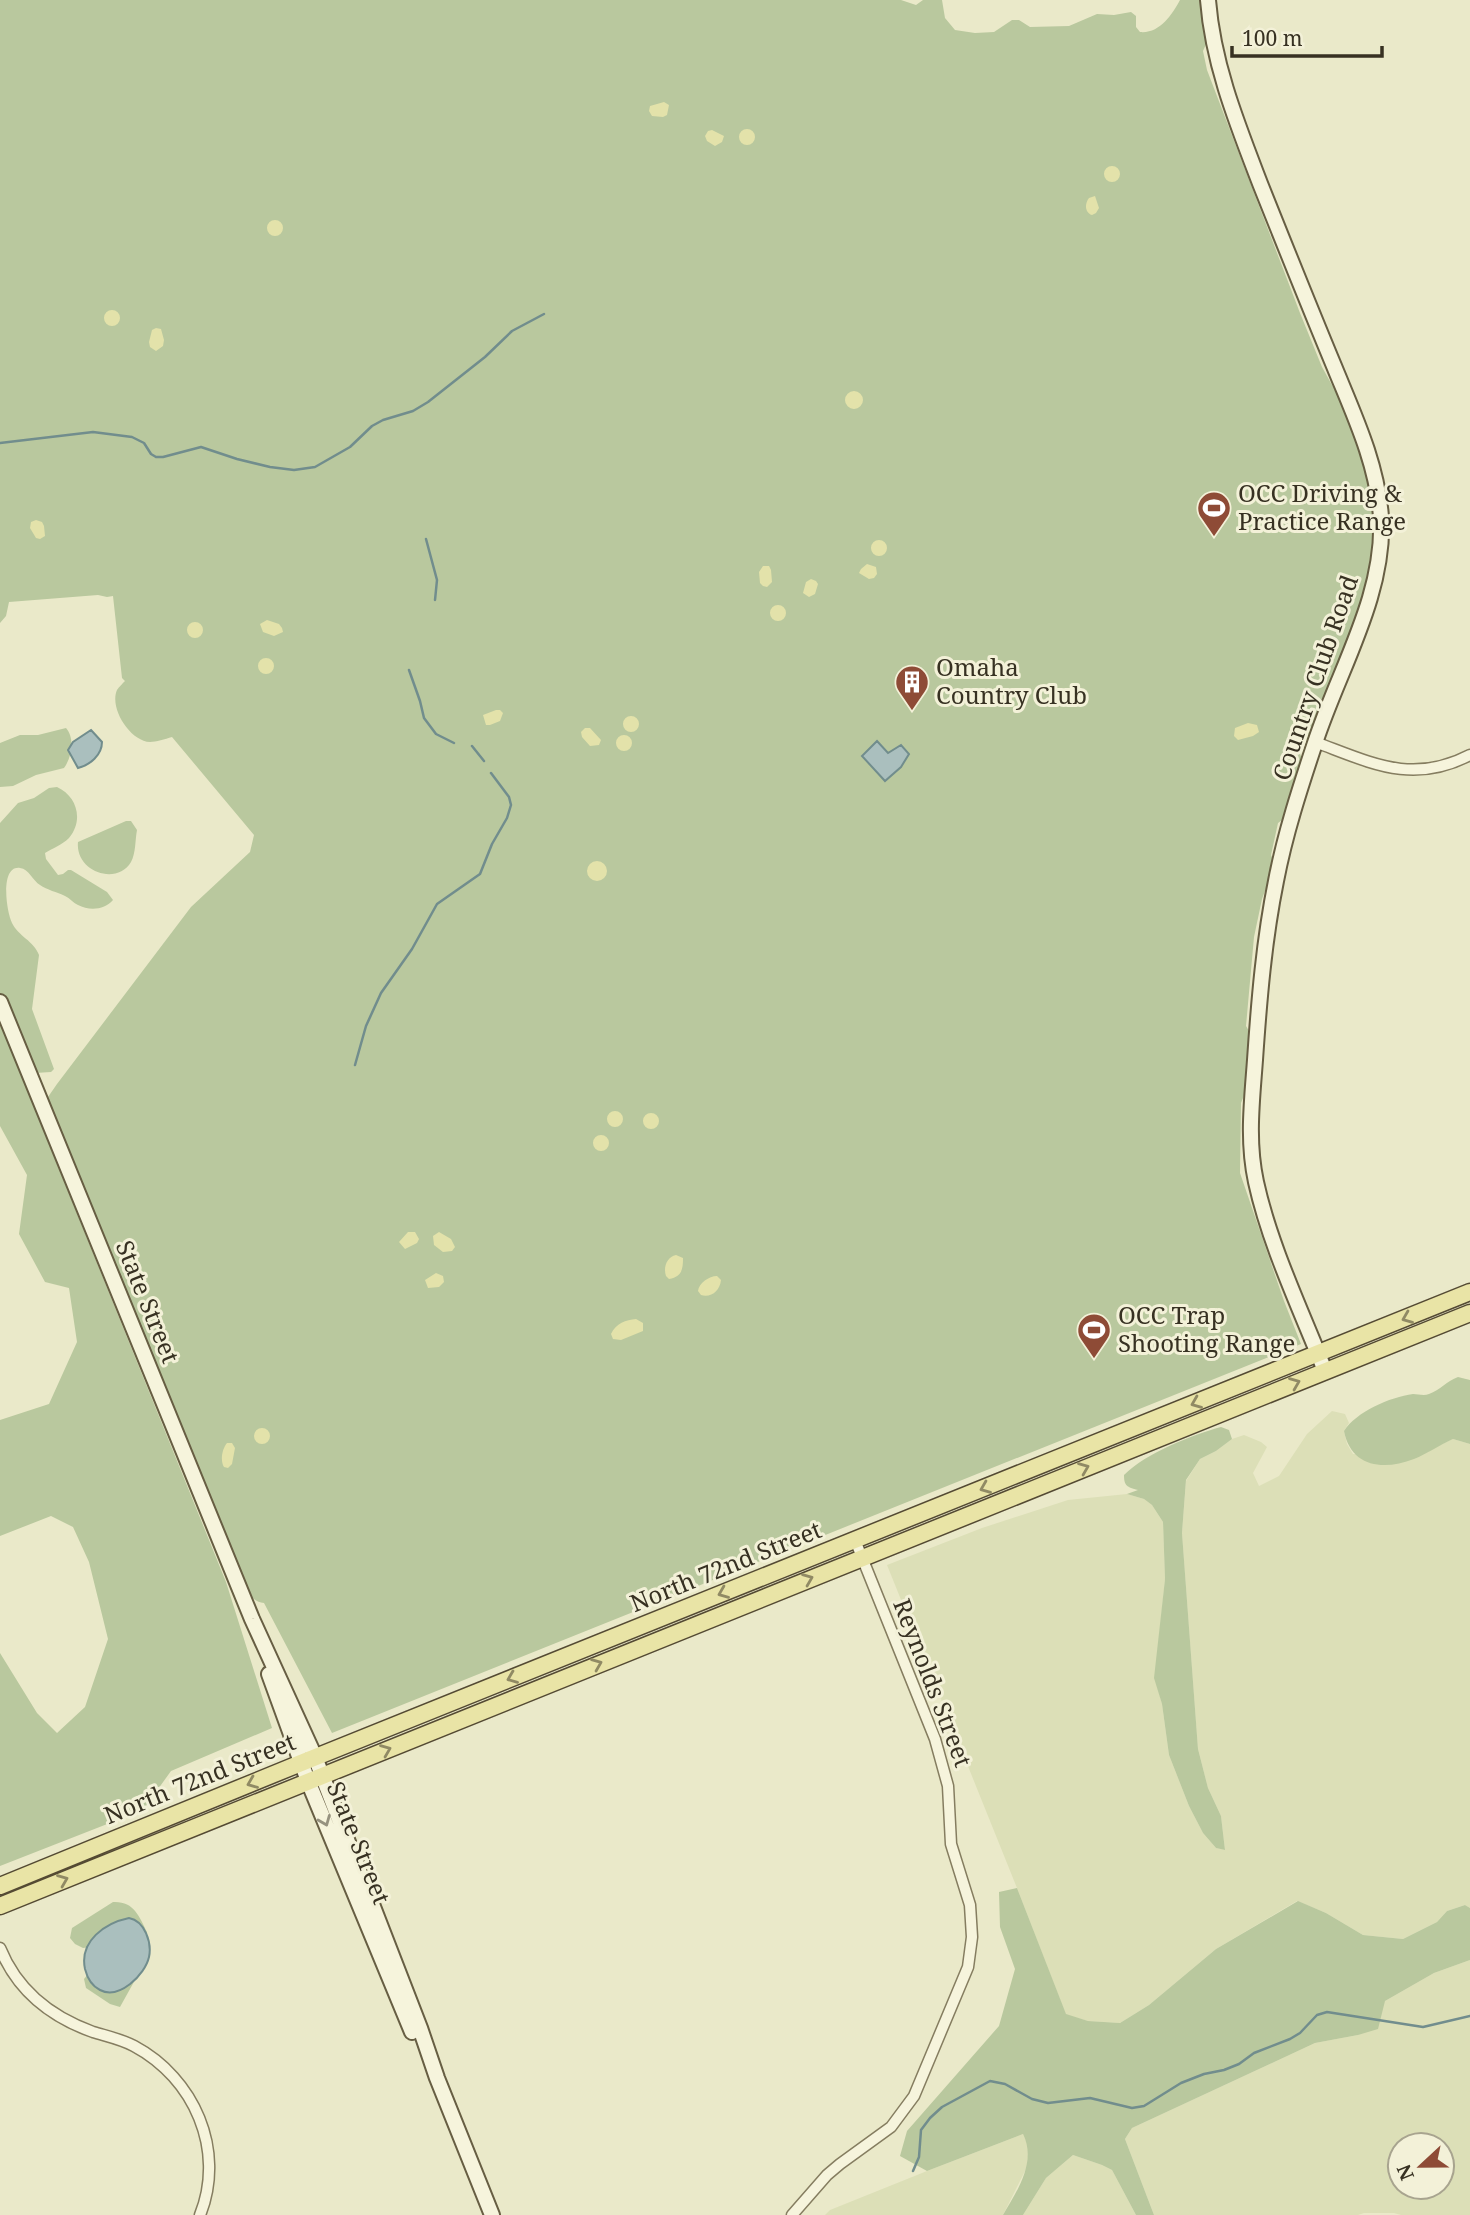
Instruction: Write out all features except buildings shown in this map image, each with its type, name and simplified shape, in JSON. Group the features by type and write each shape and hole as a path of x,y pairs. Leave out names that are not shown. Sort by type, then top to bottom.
{"main road":[{"name":"North 72nd Street","path":"0,1886 1470,1292"},
{"name":"North 72nd Street","path":"0,1906 862,1557 1328,1377 1470,1312"}],"street":[{"name":"Country Club Road","path":"1208,0 1213,42 1229,99 1282,241 1361,432 1378,492 1381,540 1377,571 1364,616 1315,742 1287,833 1271,908 1257,1025 1251,1136 1256,1180 1264,1212 1328,1377"},
{"path":"1315,742 1360,759 1408,770 1442,767 1470,755"},
{"name":"State Street","path":"0,1002 252,1619 412,2033 437,2078 492,2215"},
{"name":"Reynolds Street","path":"792,2215 833,2169 880,2136 900,2117 914,2096 968,1967 972,1937 970,1905 951,1844 946,1771 855,1540"},
{"path":"0,1948 10,1971 41,2004 77,2026 134,2046 164,2067 181,2087 197,2111 208,2145 208,2187 200,2215"}],"shaded area":[{"name":"Omaha Country Club","path":"0,0 901,0 916,5 923,0 942,0 945,18 955,30 975,33 994,32 1012,20 1019,20 1030,27 1069,26 1097,14 1131,12 1136,16 1136,27 1140,32 1147,32 1159,27 1180,0 1205,0 1207,42 1203,51 1207,70 1300,313 1370,472 1376,526 1369,586 1311,738 1304,741 1300,754 1303,761 1285,818 1278,823 1271,855 1275,864 1262,899 1254,937 1246,1026 1249,1031 1245,1093 1241,1103 1240,1173 1301,1344 332,1733 264,1603 253,1598 242,1582 48,1104 48,1097 57,1084 191,907 250,852 254,835 172,737 152,742 143,740 135,736 123,722 115,697 125,681 122,678 113,596 9,602 6,616 0,623"},
{"path":"66,728 71,737 71,748 64,768 36,775 13,786 0,787 0,743 20,735 38,735"},
{"path":"91,730 102,742 100,751 94,759 78,768 68,750 73,742"},
{"path":"877,741 888,753 901,745 909,754 901,767 885,781 862,756"},
{"path":"57,787 74,802 76,824 69,838 45,853 46,859 58,875 71,870 107,892 113,900 101,908 87,908 43,887 23,869 14,869 9,874 6,890 10,917 15,928 34,946 39,955 32,1009 54,1069 51,1072 35,1073 0,997 0,823 18,803 34,798 49,788"},
{"path":"131,821 137,830 131,862 116,873 107,874 90,868 83,861 78,842"},
{"path":"0,1023 226,1582 272,1728 171,1771 143,1810 0,1866 0,1653 37,1713 57,1733 85,1707 108,1639 89,1562 73,1527 51,1516 0,1536 0,1420 49,1404 77,1342 69,1288 45,1282 19,1234 27,1175 0,1126"},
{"path":"1458,1377 1470,1380 1470,1444 1453,1439 1414,1459 1380,1465 1361,1459 1348,1443 1344,1431 1349,1424 1374,1406 1394,1398 1429,1394"},
{"path":"1332,1411 1345,1414 1349,1423 1344,1431 1353,1454 1426,1453 1453,1439 1470,1444 1470,1908 1465,1905 1447,1911 1437,1922 1403,1939 1363,1935 1326,1913 1297,1901 1216,1949 1149,2005 1120,2023 1088,2021 1066,2015 887,1565 982,1528 1068,1500 1127,1494 1144,1499 1152,1505 1163,1522 1165,1579 1155,1678 1162,1704 1169,1755 1203,1833 1216,1848 1225,1850 1221,1816 1208,1788 1198,1749 1182,1533 1186,1481 1200,1459 1232,1439 1244,1435 1267,1447 1253,1473 1259,1486 1279,1476 1307,1434"},
{"path":"1221,1427 1229,1430 1232,1439 1200,1459 1186,1480 1182,1533 1198,1749 1208,1788 1221,1816 1225,1850 1216,1848 1203,1833 1169,1755 1162,1704 1154,1678 1165,1579 1163,1522 1152,1505 1144,1499 1127,1494 1138,1490 1127,1486 1124,1475 1157,1452"},
{"path":"1017,1888 1066,2014 1088,2021 1120,2023 1149,2005 1216,1949 1298,1901 1326,1913 1363,1935 1403,1939 1437,1922 1447,1911 1465,1905 1470,1908 1470,1960 1434,1973 1385,2001 1378,2029 1315,2043 1132,2128 1125,2139 1154,2215 1136,2215 1112,2170 1073,2155 1046,2178 1023,2215 1003,2215 1027,2166 1027,2145 1023,2134 927,2171 900,2156 907,2131 999,2026 1015,1969 1000,1927 999,1892"},
{"path":"113,1902 126,1904 135,1911 147,1932 145,1939 83,1948 75,1944 70,1938 72,1928"},
{"path":"129,1918 139,1923 146,1933 150,1951 147,1964 137,1978 123,1989 115,1992 100,1990 92,1984 86,1972 86,1950 103,1929"},
{"path":"1470,1960 1470,2215 1154,2215 1125,2139 1132,2128 1315,2043 1358,2035 1385,2001 1434,1973"},
{"path":"89,1973 134,1975 135,1980 120,2007 110,2004 86,1988 84,1979"},
{"path":"1023,2134 1029,2146 1027,2167 1003,2215 825,2215 830,2210"},
{"path":"1073,2155 1112,2170 1136,2215 1023,2215 1046,2178"}],"sand":[{"path":"664,102 669,105 667,115 652,116 650,106"},
{"path":"747,129 753,131 753,143 747,145 741,143 739,137 741,131"},
{"path":"712,130 724,136 722,142 715,146 707,141 705,136"},
{"path":"1112,166 1118,168 1118,180 1112,182 1106,180 1104,174 1106,168"},
{"path":"1095,196 1099,208 1092,215 1086,210 1086,205 1089,198"},
{"path":"275,220 283,228 275,236 267,228"},
{"path":"112,310 120,318 112,326 104,318"},
{"path":"161,329 164,340 163,346 156,351 150,347 149,342 152,330"},
{"path":"854,391 860,394 863,400 860,406 854,409 848,406 845,400 848,394"},
{"path":"36,520 44,526 45,536 40,539 36,538 30,528 31,522"},
{"path":"876,540 882,540 887,548 885,554 876,556 871,551 871,545"},
{"path":"867,564 876,567 877,574 874,578 869,579 859,573"},
{"path":"763,566 769,566 771,570 772,582 767,587 760,583 759,572"},
{"path":"811,579 818,584 815,594 809,597 803,593 806,582"},
{"path":"778,605 786,613 778,621 770,613"},
{"path":"267,620 279,624 283,632 274,636 263,632 260,624"},
{"path":"195,622 201,624 201,636 195,638 189,636 187,630 189,624"},
{"path":"263,658 269,658 274,666 272,672 263,674 258,669 258,663"},
{"path":"496,710 503,713 500,721 486,725 483,715"},
{"path":"631,716 637,718 637,730 631,732 625,730 623,724 625,718"},
{"path":"1248,723 1257,725 1259,732 1238,740 1234,736 1235,728"},
{"path":"590,728 601,740 599,745 590,746 582,737 581,732"},
{"path":"624,735 630,737 630,749 624,751 618,749 616,743 618,737"},
{"path":"597,861 604,864 607,871 604,878 597,881 590,878 587,871 590,864"},
{"path":"615,1111 623,1119 615,1127 607,1119"},
{"path":"651,1113 657,1115 657,1127 651,1129 645,1127 643,1121 645,1115"},
{"path":"601,1135 607,1137 607,1149 601,1151 595,1149 593,1143 595,1137"},
{"path":"408,1232 415,1232 419,1239 405,1249 399,1242"},
{"path":"439,1232 451,1239 455,1247 452,1251 443,1252 434,1245 433,1236"},
{"path":"676,1255 683,1258 682,1269 677,1276 669,1279 665,1266 670,1258"},
{"path":"436,1273 443,1276 444,1282 439,1287 428,1288 425,1280"},
{"path":"717,1276 721,1280 717,1290 701,1295 698,1291 702,1283"},
{"path":"636,1319 643,1323 643,1331 621,1340 613,1339 611,1334 618,1325"},
{"path":"259,1428 265,1428 270,1436 268,1442 259,1444 254,1439 254,1433"},
{"path":"227,1443 232,1443 235,1448 232,1464 228,1468 224,1467 222,1458"}],"waterway":[{"path":"0,443 93,432 132,437 144,443 156,457 201,447 270,467 294,470 315,467 350,447 372,426 413,411 428,402 485,357 512,331 544,314"},
{"path":"426,539 437,580 435,600"},
{"path":"409,670 424,718 436,734 454,743"},
{"path":"472,746 484,761"},
{"path":"355,1065 366,1026 381,993 412,949 437,904 480,874 492,844 507,818 511,805 509,797 491,773"},
{"path":"913,2171 919,2157 921,2130 930,2118 942,2107 990,2081 1005,2084 1032,2099 1048,2103 1090,2098 1132,2108 1144,2106 1181,2083 1239,2064 1254,2053 1290,2039 1300,2033 1317,2015 1327,2012 1423,2027 1470,2016"}],"place":[{"name":"OCC Driving & Practice Range","path":"1214,538"},
{"name":"Omaha Country Club","path":"912,712"},
{"name":"OCC Trap Shooting Range","path":"1094,1360"}]}
